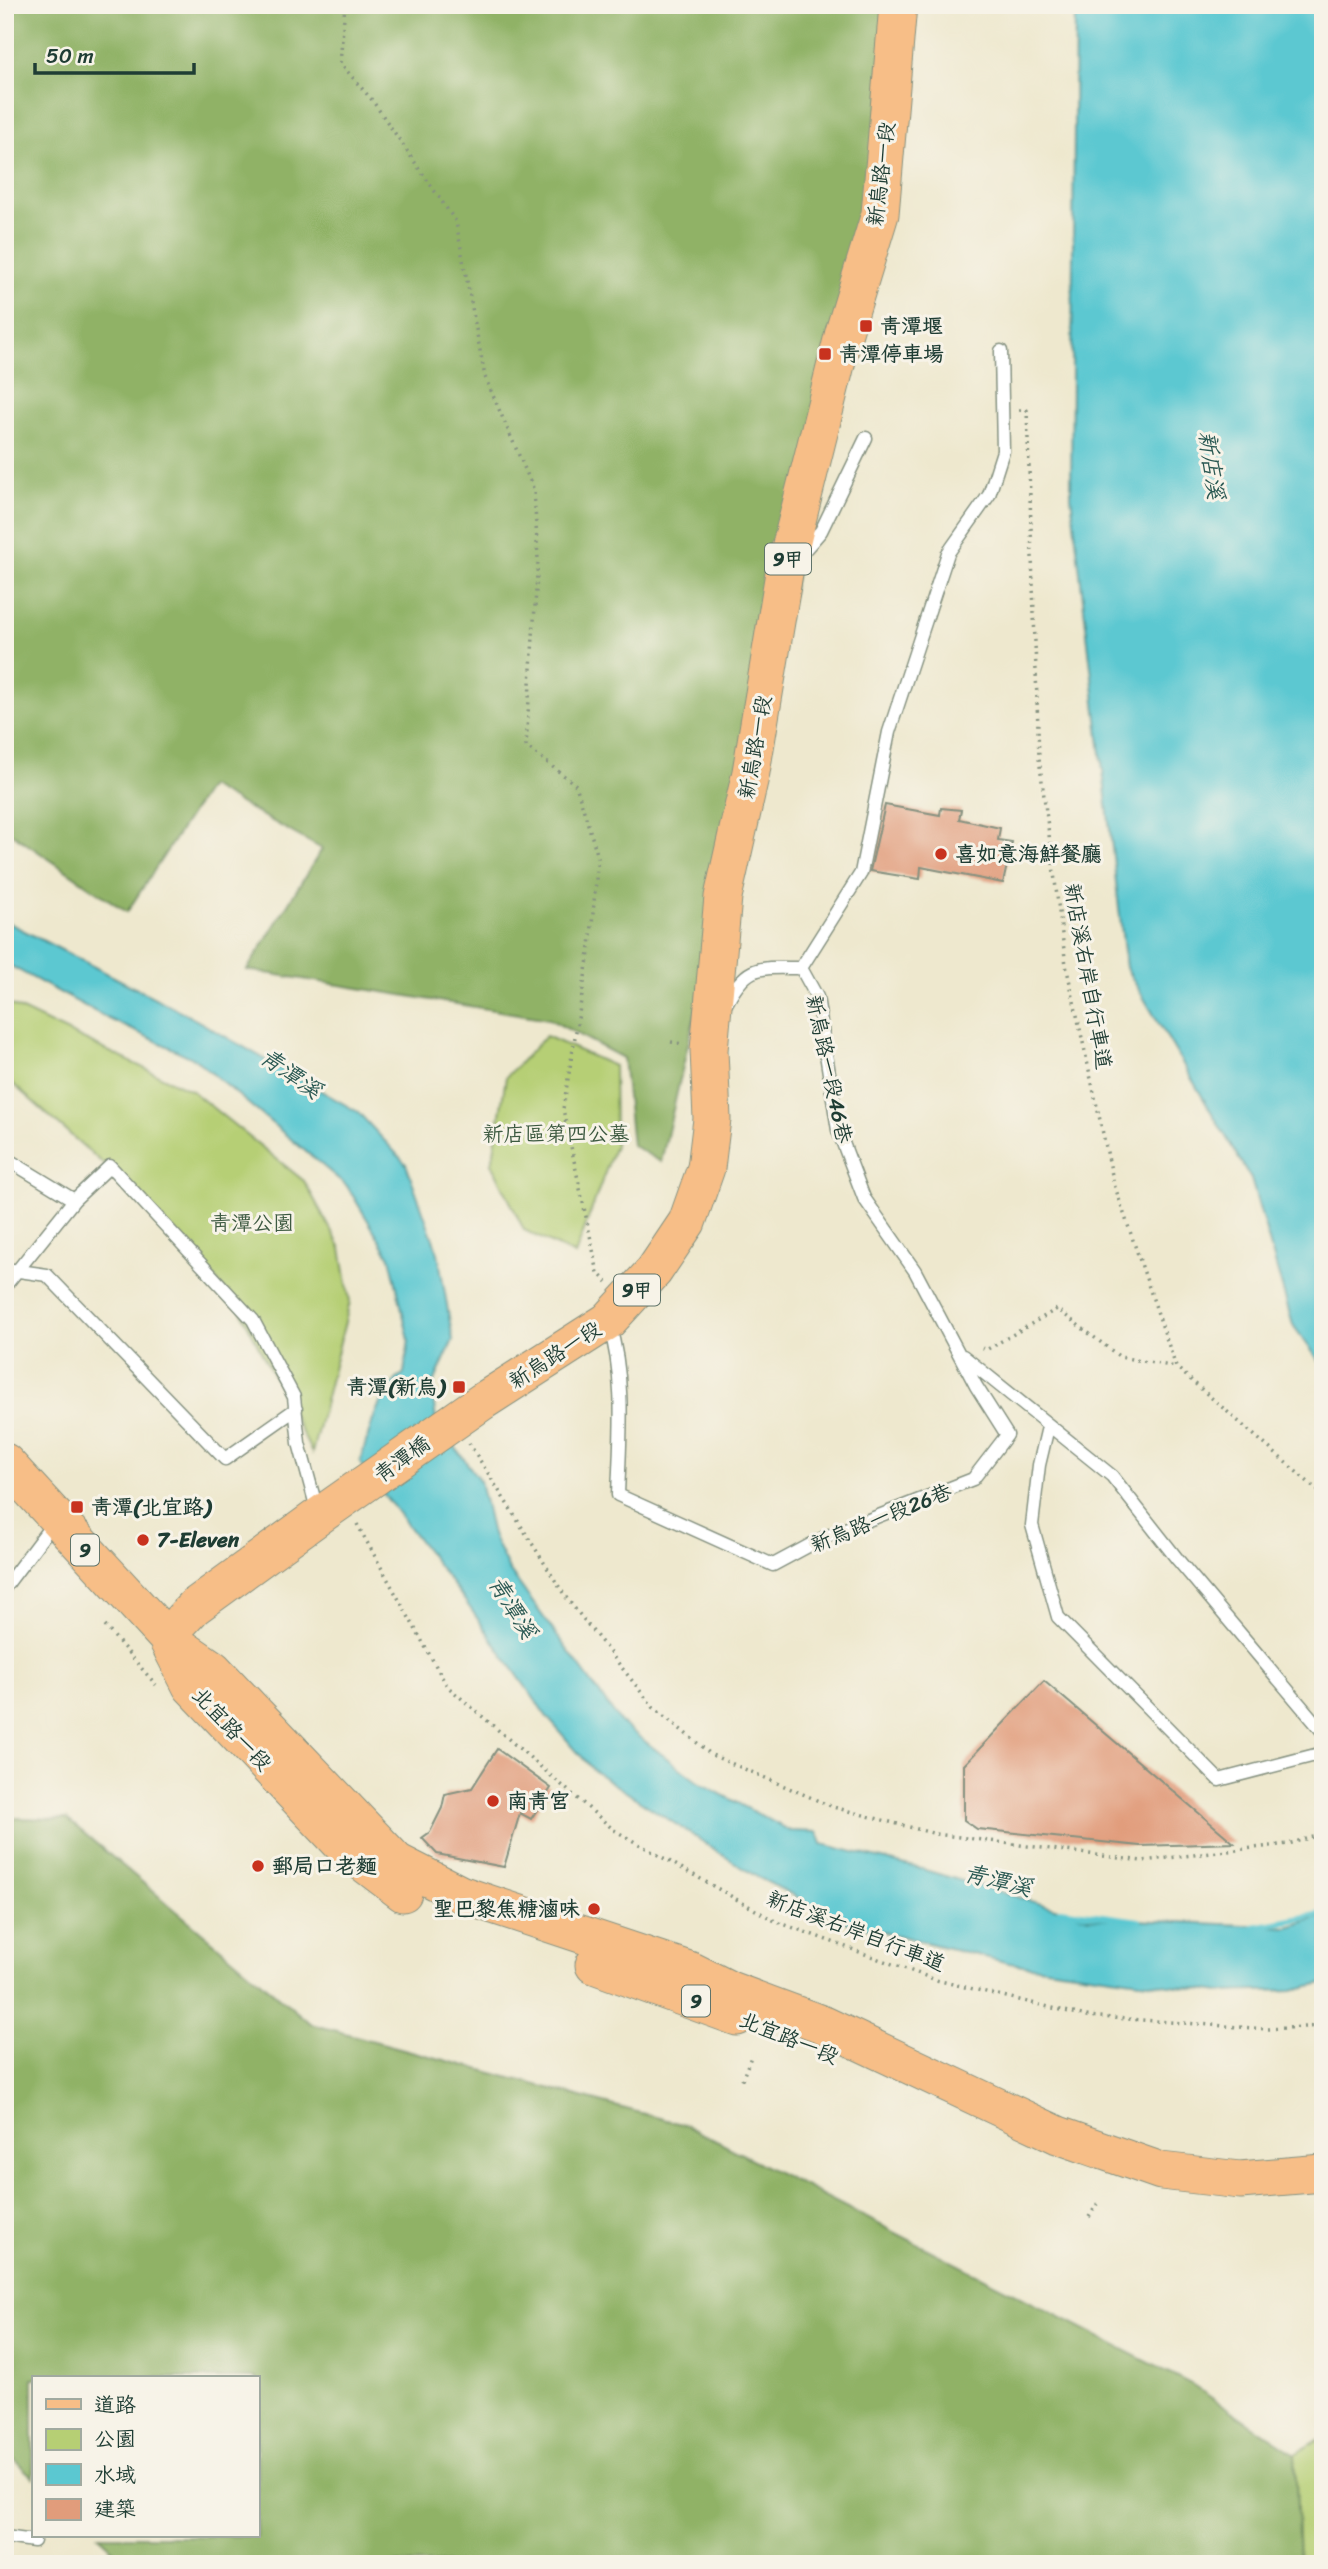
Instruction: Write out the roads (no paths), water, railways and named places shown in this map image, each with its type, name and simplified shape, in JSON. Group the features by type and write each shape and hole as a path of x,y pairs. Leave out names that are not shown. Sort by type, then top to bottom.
{"main road":[{"name":"新烏路一段","path":"469,1411 617,1312 654,1272 687,1222 706,1168 712,1119 709,1050 723,897 751,772 784,573 844,332 880,214 898,5"},
{"name":"青潭橋","path":"332,1508 469,1411"},
{"name":"9","path":"5,1462 166,1637"},
{"name":"9甲","path":"166,1637 194,1607 332,1508"},
{"name":"北宜路一段","path":"166,1637 213,1670 397,1862 460,1894 692,1971 730,1990 824,2025 1058,2135 1161,2171 1240,2180 1323,2173"},
{"name":"北宜路一段","path":"166,1637 191,1686 349,1852 390,1887 432,1908 713,2007 881,2076 1048,2154 1124,2182 1160,2193 1239,2202 1323,2197"}],"lane":[{"path":"802,968 861,873 889,732 948,553 989,495 1003,451 1001,351"},
{"path":"784,573 821,531 866,438"},
{"name":"新烏路一段46巷","path":"712,1119 725,1005 739,979 763,968 802,968 817,997 838,1130 852,1169 864,1198 915,1271 958,1351"},
{"path":"5,1158 74,1200"},
{"path":"5,1286 10,1270 74,1200 110,1166 253,1320 294,1397 299,1443 332,1508"},
{"path":"10,1270 47,1275 225,1459 296,1409"},
{"name":"新烏路一段26巷","path":"617,1312 621,1390 618,1494 773,1565 825,1537 973,1479 1007,1435 958,1351"},
{"path":"958,1351 1048,1427 1112,1476 1178,1560 1323,1731"},
{"path":"1048,1427 1039,1465 1032,1525 1058,1617 1219,1780 1323,1753"},
{"path":"5,1587 56,1519"},
{"path":"5,2537 34,2541"}],"water":[{"name":"新店溪","path":"1075,5 1323,5 1323,1366 1293,1325 1251,1179 1126,968 1071,496"},
{"path":"5,921 182,1012 358,1112 406,1164 438,1253 453,1340 432,1387 436,1421 480,1481 492,1535 509,1570 621,1723 698,1782 790,1831 818,1832 822,1844 918,1868 1089,1918 1288,1927 1323,1916 1323,1983 1292,1990 1221,1992 1009,1963 848,1923 757,1877 594,1771 547,1717 463,1598 360,1463 380,1402 404,1373 409,1340 390,1257 347,1186 195,1059 107,1018 5,963"}],"waterway":[{"name":"青潭溪","path":"1060,1910 1139,1921"},
{"name":"青潭溪","path":"1254,1927 1323,1914"}],"place":[{"name":"青潭堰","path":"866,326"},
{"name":"青潭停車場","path":"825,354"},
{"name":"喜如意海鮮餐廳","path":"941,854"},
{"name":"青潭(新烏)","path":"459,1387"},
{"name":"青潭(北宜路)","path":"77,1507"},
{"name":"7-Eleven","path":"143,1540"},
{"name":"南青宮","path":"493,1801"},
{"name":"郵局口老麵","path":"258,1866"},
{"name":"聖巴黎焦糖滷味","path":"594,1909"}],"park label":[{"name":"新店區第四公墓","path":"556,1134"},
{"name":"青潭公園","path":"252,1223"}]}
